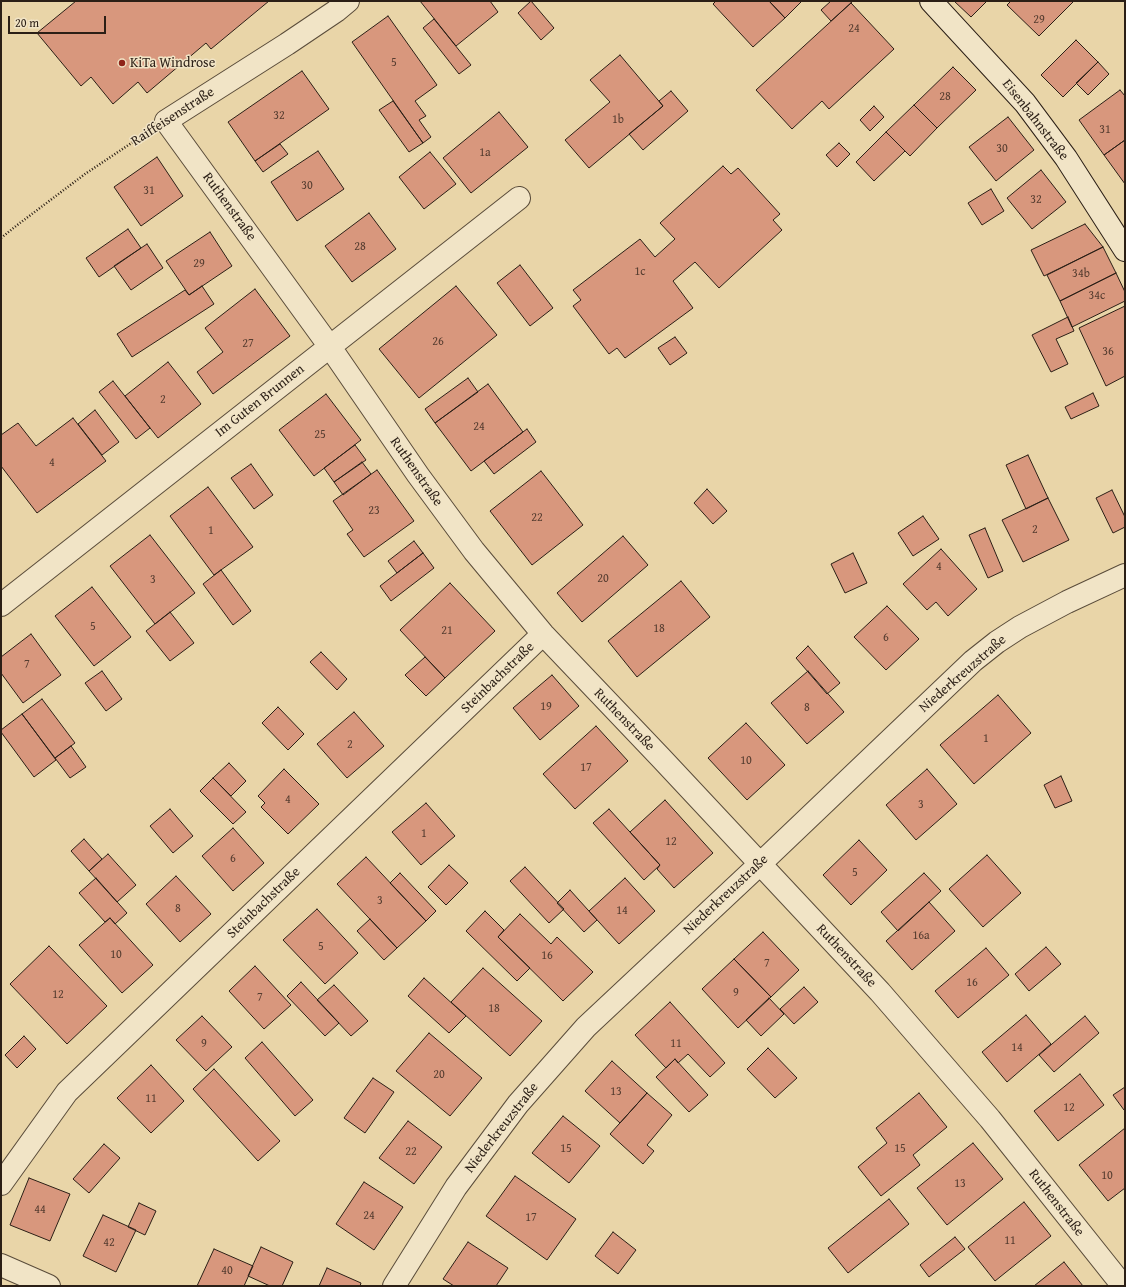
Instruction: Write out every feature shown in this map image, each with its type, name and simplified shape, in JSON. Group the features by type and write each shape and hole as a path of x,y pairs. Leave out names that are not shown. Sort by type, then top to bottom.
{"street":[{"name":"Raiffeisenstraße","path":"166,121 287,44 336,11 348,1"},
{"name":"Eisenbahnstraße","path":"931,1 1025,103 1066,158 1125,250"},
{"name":"Ruthenstraße","path":"166,121 330,347 418,475 474,551 543,634 880,992 979,1107 1123,1286"},
{"name":"Im Guten Brunnen","path":"1,605 519,198"},
{"name":"Niederkreuzstraße","path":"394,1286 456,1187 518,1104 586,1027 967,667 997,642 1020,626 1125,575"},
{"name":"Steinbachstraße","path":"1,1184 67,1092 543,634"},
{"path":"1,1265 49,1286"}],"path":[{"name":"Raiffeisenstraße","path":"1,238 85,174 166,121"}],"building":[{"name":"KiTa Windrose","path":"76,1 269,1 211,49 206,43 147,93 138,82 113,104 91,77 81,86 37,33"},
{"path":"420,1 490,1 498,12 456,46"},
{"path":"531,1 554,28 541,40 518,13"},
{"path":"716,1 769,1 785,18 753,47 713,4"},
{"path":"769,1 802,1 785,18"},
{"path":"831,1 853,1 831,21 821,10"},
{"path":"954,1 987,1 971,17"},
{"path":"1011,1 1074,1 1039,36 1007,5"},
{"path":"851,3 894,49 829,109 822,101 792,129 756,90"},
{"path":"388,16 437,85 415,101 426,116 419,120 431,137 423,143 352,42"},
{"path":"434,19 471,65 459,74 423,28"},
{"path":"1076,40 1098,62 1063,97 1041,75"},
{"path":"620,55 663,106 589,168 565,140 610,102 590,80"},
{"path":"1098,62 1109,74 1088,95 1076,83"},
{"path":"953,67 976,90 937,128 914,105"},
{"path":"302,71 329,109 255,161 228,122"},
{"path":"1120,90 1125,96 1125,140 1104,155 1079,120"},
{"path":"671,91 688,111 643,150 629,134 663,106 659,101"},
{"path":"393,101 423,143 409,152 379,110"},
{"path":"914,105 937,128 910,156 886,132"},
{"path":"874,106 884,117 870,131 860,120"},
{"path":"499,112 528,147 471,193 443,158"},
{"path":"1008,117 1034,150 996,181 969,147"},
{"path":"886,132 905,151 874,181 856,162"},
{"path":"1125,140 1125,184 1104,155"},
{"path":"839,143 850,154 837,167 826,155"},
{"path":"280,144 288,154 263,172 255,161"},
{"path":"318,151 344,189 297,221 271,182"},
{"path":"430,152 456,184 424,209 399,177"},
{"path":"157,157 183,196 141,226 114,187"},
{"path":"723,166 731,174 738,168 780,214 773,220 782,230 719,288 695,262 673,281 693,308 625,358 617,348 609,354 573,306 581,300 573,290 640,239 655,257 675,239 660,223"},
{"path":"1041,170 1066,202 1032,229 1007,198"},
{"path":"991,189 1004,211 982,225 968,203"},
{"path":"369,213 396,249 352,282 325,246"},
{"path":"1085,224 1103,247 1044,276 1031,250"},
{"path":"128,229 141,248 99,277 86,258"},
{"path":"210,232 232,266 189,295 166,261"},
{"path":"147,244 163,268 131,290 114,266"},
{"path":"1103,247 1116,273 1060,301 1047,275"},
{"path":"520,265 553,308 530,326 497,283"},
{"path":"1116,273 1125,292 1125,301 1072,327 1060,301"},
{"path":"202,286 214,304 132,357 117,334 185,290 189,295"},
{"path":"456,286 497,335 419,398 379,349"},
{"path":"255,289 290,336 213,394 197,372 223,352 205,328"},
{"path":"1125,306 1125,376 1106,386 1079,328"},
{"path":"1068,317 1074,331 1056,339 1068,364 1051,372 1032,335"},
{"path":"675,337 687,353 670,365 658,348"},
{"path":"168,362 201,404 158,438 125,396"},
{"path":"468,378 478,392 435,423 425,409"},
{"path":"113,381 150,428 136,439 99,392"},
{"path":"488,384 523,432 471,471 435,423"},
{"path":"1093,393 1099,406 1071,419 1065,407"},
{"path":"326,394 361,440 314,476 279,430"},
{"path":"95,410 119,442 102,455 78,424"},
{"path":"73,418 106,461 37,513 1,466 1,435 18,423 36,446"},
{"path":"527,429 536,442 494,474 484,461"},
{"path":"355,445 366,460 334,482 324,468"},
{"path":"1028,455 1048,498 1026,509 1006,465"},
{"path":"362,462 371,474 343,495 334,482"},
{"path":"251,464 273,495 254,509 231,478"},
{"path":"377,470 414,521 364,557 347,534 353,530 333,501"},
{"path":"541,471 583,525 532,565 490,511"},
{"path":"208,487 253,547 214,575 170,516"},
{"path":"707,489 727,511 713,524 694,503"},
{"path":"1112,490 1125,517 1125,527 1113,533 1096,498"},
{"path":"1048,498 1069,540 1023,562 1002,520"},
{"path":"923,516 939,539 913,556 898,533"},
{"path":"985,528 1003,571 988,578 969,535"},
{"path":"150,535 195,593 155,624 110,566"},
{"path":"623,536 648,565 582,622 557,593"},
{"path":"414,541 423,553 397,573 388,561"},
{"path":"941,549 977,589 948,616 936,602 927,610 903,584"},
{"path":"423,553 434,568 391,601 380,586"},
{"path":"853,553 867,583 845,593 831,564"},
{"path":"221,570 251,611 233,625 203,584"},
{"path":"681,581 710,617 637,677 608,641"},
{"path":"450,583 495,631 445,678 400,630"},
{"path":"92,587 131,637 94,666 55,616"},
{"path":"887,606 919,639 886,670 854,637"},
{"path":"170,612 194,643 170,661 146,631"},
{"path":"31,634 61,675 23,703 1,673 1,657"},
{"path":"808,646 840,683 827,694 796,658"},
{"path":"321,652 347,679 337,690 310,662"},
{"path":"425,657 445,678 426,696 405,675"},
{"path":"102,671 122,699 106,711 85,683"},
{"path":"808,671 844,712 807,744 771,703"},
{"path":"552,675 579,706 540,740 513,708"},
{"path":"998,695 1031,733 974,784 940,745"},
{"path":"42,699 75,743 55,758 22,714"},
{"path":"278,707 304,734 288,750 262,723"},
{"path":"354,712 384,746 347,778 317,744"},
{"path":"22,714 56,760 34,777 1,732 1,730"},
{"path":"746,723 785,765 747,800 708,758"},
{"path":"596,726 628,761 575,809 543,774"},
{"path":"71,746 86,767 70,778 55,758"},
{"path":"229,763 246,781 231,796 213,778"},
{"path":"284,769 319,804 288,834 261,807 265,803 258,796"},
{"path":"927,769 957,804 916,840 886,805"},
{"path":"1061,776 1072,801 1055,808 1044,785"},
{"path":"213,778 246,812 233,824 200,791"},
{"path":"665,800 713,853 674,888 657,869 660,865 630,832"},
{"path":"426,803 455,836 421,865 392,832"},
{"path":"170,809 193,836 173,853 150,826"},
{"path":"609,809 660,865 644,880 593,823"},
{"path":"233,828 264,863 233,891 202,856"},
{"path":"84,839 102,859 89,871 71,851"},
{"path":"859,840 887,870 851,905 823,875"},
{"path":"108,854 136,885 117,902 89,871"},
{"path":"987,855 1021,893 983,927 949,889"},
{"path":"366,857 426,921 397,948 337,884"},
{"path":"449,865 468,883 446,905 428,887"},
{"path":"525,867 564,909 549,923 510,881"},
{"path":"400,873 436,911 426,921 390,883"},
{"path":"924,873 941,891 898,931 881,912"},
{"path":"176,876 211,914 180,942 146,904"},
{"path":"96,878 127,913 115,924 110,918 105,922 79,893"},
{"path":"625,878 655,911 619,944 589,911"},
{"path":"570,890 597,920 584,932 557,903"},
{"path":"929,902 955,931 912,970 886,941"},
{"path":"317,909 358,953 325,984 283,940"},
{"path":"485,911 504,930 498,937 530,968 517,981 466,931"},
{"path":"520,914 551,944 557,937 593,972 563,1001 498,937"},
{"path":"110,918 153,965 122,993 79,945"},
{"path":"370,919 397,948 384,960 357,931"},
{"path":"763,932 799,970 771,997 734,959"},
{"path":"49,946 107,1006 67,1044 10,984"},
{"path":"1046,947 1061,964 1029,991 1015,974"},
{"path":"986,948 1009,975 958,1018 935,991"},
{"path":"734,959 771,997 738,1028 702,989"},
{"path":"255,966 291,1005 264,1029 229,991"},
{"path":"483,968 542,1021 510,1056 451,1002"},
{"path":"424,978 466,1016 449,1033 408,996"},
{"path":"301,982 339,1023 325,1036 287,996"},
{"path":"334,985 368,1021 351,1036 317,1000"},
{"path":"804,987 818,1002 794,1024 780,1009"},
{"path":"769,998 784,1014 761,1036 746,1020"},
{"path":"670,1002 725,1063 710,1077 688,1054 678,1063 675,1059 666,1068 635,1035"},
{"path":"1026,1015 1051,1044 1007,1082 982,1052"},
{"path":"202,1016 232,1047 206,1071 176,1040"},
{"path":"1085,1016 1099,1033 1054,1072 1039,1055"},
{"path":"429,1033 482,1078 450,1116 396,1071"},
{"path":"24,1036 36,1049 17,1068 5,1055"},
{"path":"262,1042 313,1100 295,1116 245,1058"},
{"path":"768,1048 797,1078 775,1098 747,1069"},
{"path":"675,1059 708,1095 689,1112 656,1077"},
{"path":"612,1061 647,1093 620,1123 585,1091"},
{"path":"151,1065 184,1101 151,1133 117,1098"},
{"path":"214,1069 280,1141 258,1161 193,1089"},
{"path":"1080,1074 1104,1105 1058,1141 1034,1111"},
{"path":"373,1078 394,1092 365,1133 344,1118"},
{"path":"1125,1087 1125,1109 1124,1110 1113,1095"},
{"path":"647,1093 672,1115 647,1145 654,1151 643,1164 610,1134"},
{"path":"919,1093 947,1127 913,1155 920,1165 881,1196 858,1167 887,1143 876,1128"},
{"path":"563,1116 600,1146 569,1183 532,1153"},
{"path":"408,1121 442,1147 414,1184 379,1158"},
{"path":"1125,1128 1125,1188 1108,1201 1079,1165"},
{"path":"973,1143 1003,1179 947,1225 917,1188"},
{"path":"104,1144 120,1158 89,1193 73,1179"},
{"path":"515,1176 576,1219 547,1260 486,1216"},
{"path":"29,1178 70,1194 50,1241 10,1225"},
{"path":"364,1182 403,1207 374,1250 336,1224"},
{"path":"889,1199 909,1224 848,1273 828,1248"},
{"path":"1024,1202 1051,1236 995,1281 968,1247"},
{"path":"139,1203 156,1211 145,1235 128,1227"},
{"path":"103,1215 136,1230 116,1272 83,1256"},
{"path":"613,1232 636,1250 618,1274 595,1256"},
{"path":"955,1237 965,1249 929,1277 920,1265"},
{"path":"468,1242 508,1268 496,1286 454,1286 443,1279"},
{"path":"261,1247 293,1262 282,1286 270,1286 248,1276"},
{"path":"214,1249 253,1266 244,1286 197,1286"},
{"path":"1064,1262 1083,1286 1034,1286"},
{"path":"327,1268 361,1283 360,1286 319,1286"}],"place":[{"name":"KiTa Windrose","path":"122,63"}]}
